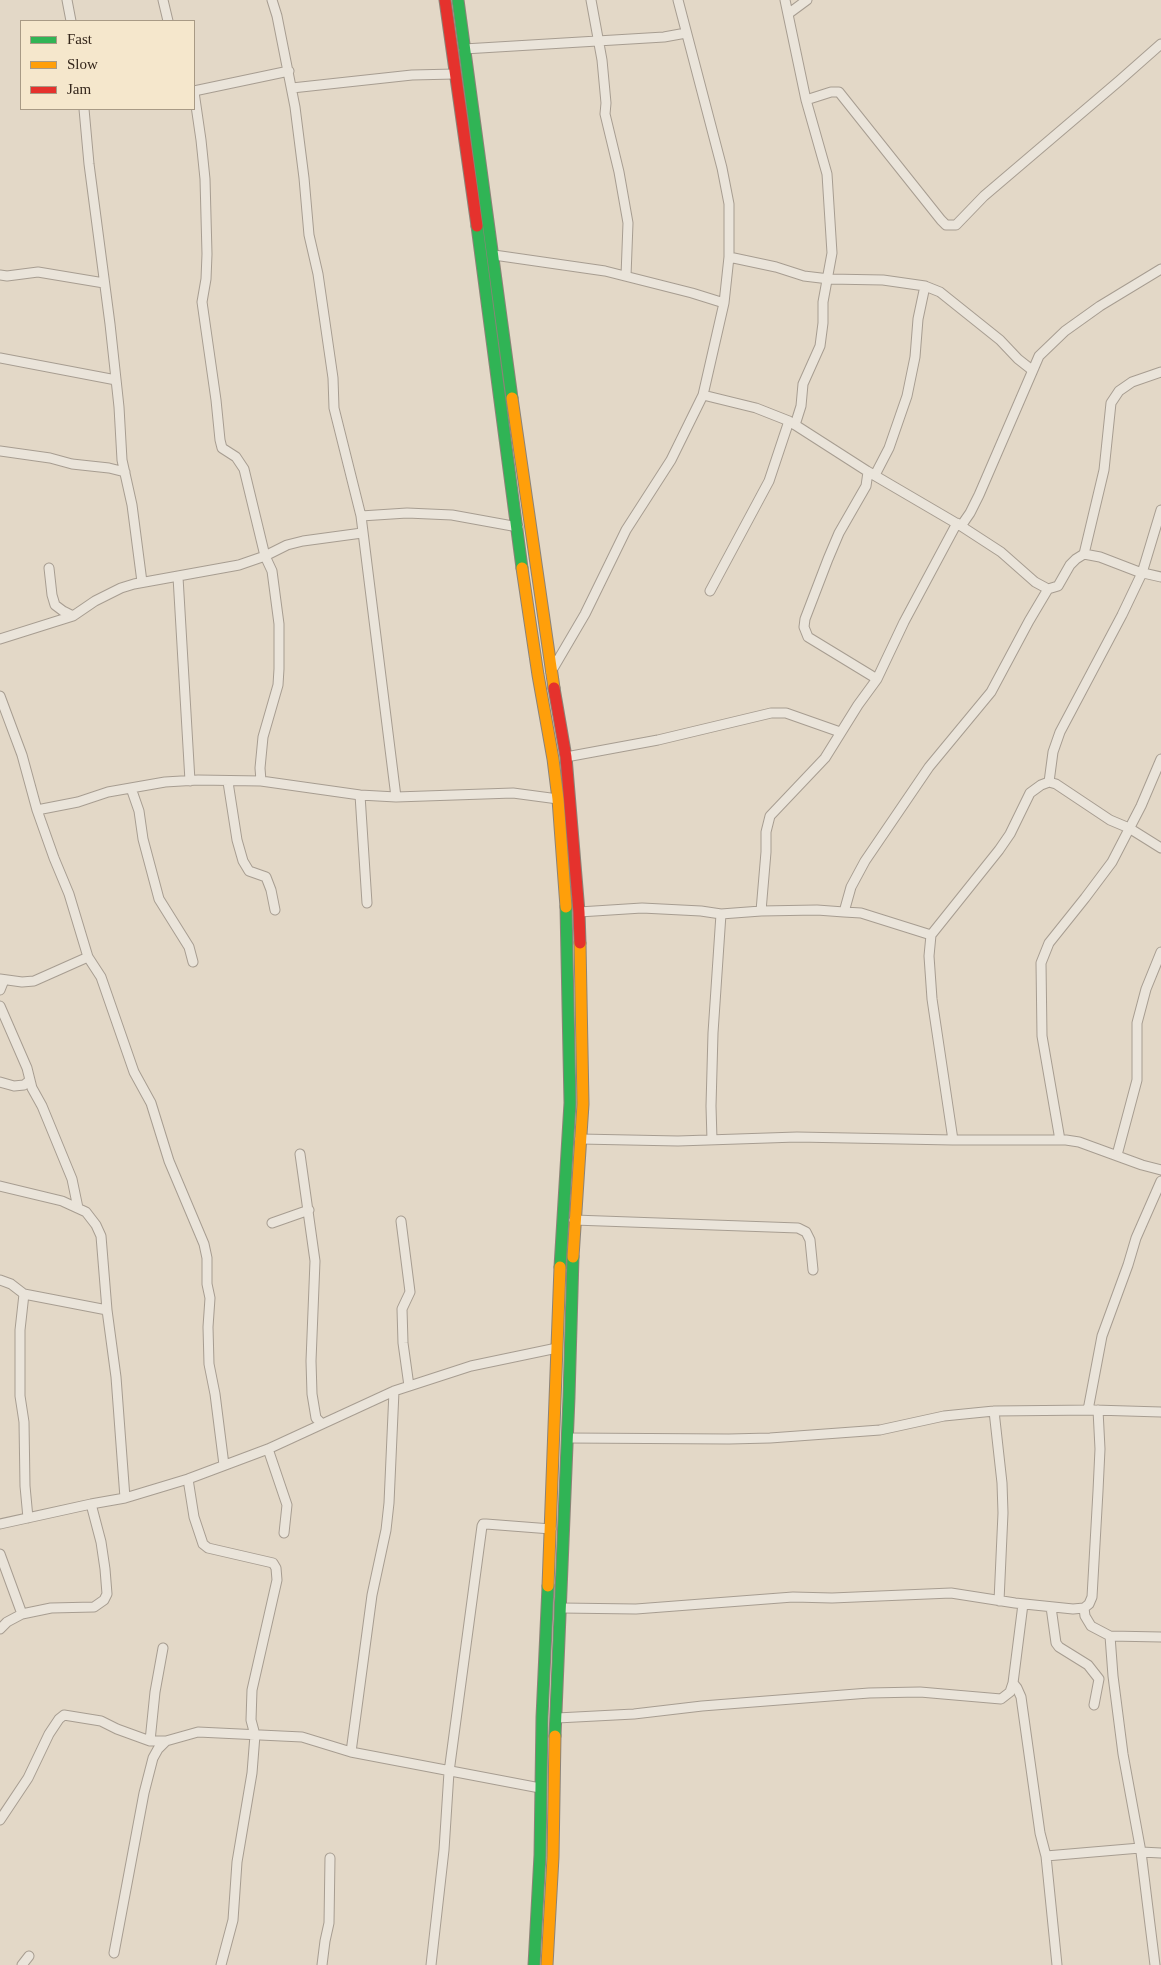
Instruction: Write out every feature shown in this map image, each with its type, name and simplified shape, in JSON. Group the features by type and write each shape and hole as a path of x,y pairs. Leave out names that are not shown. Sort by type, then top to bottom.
{"highway":[{"path":"444,0 476,220 507,462 558,799 566,912 570,1103 561,1219 551,1529 542,1717 540,1855 534,1965"},
{"path":"458,0 494,255 520,460 551,672 566,757 579,912 583,1104 574,1220 556,1718 553,1857 547,1965"}],"street":[{"path":"67,0 71,20"},
{"path":"164,0 168,20"},
{"path":"272,0 292,88 304,178 309,235 318,274 333,378 334,408 361,516 396,797"},
{"path":"591,0 603,74 605,114 619,172 628,223 626,276"},
{"path":"551,672 584,614 626,530 671,460 703,394 724,303 729,257 729,204 722,168 678,0"},
{"path":"710,591 769,481 792,423 801,406 803,384 820,346 823,302 829,279 832,253 827,174 806,100 785,0"},
{"path":"788,14 806,0"},
{"path":"464,49 664,38 686,33"},
{"path":"806,100 831,92 839,92 941,220 946,225 956,225 984,196 1161,44"},
{"path":"195,91 289,71"},
{"path":"292,88 412,75 455,74"},
{"path":"195,98 205,180 207,254 206,279 202,302 220,440 222,448 236,457 244,469 265,556 272,571 276,594 280,653 278,684 263,737 260,768 261,781"},
{"path":"84,110 116,380 122,460 132,505 142,582"},
{"path":"494,255 626,276 724,303"},
{"path":"729,257 776,267 804,276 829,279 859,278 925,286 940,292 994,334 1018,359 1032,370"},
{"path":"761,911 766,832 769,819 825,758 840,732 877,679 904,622 959,524 970,513 1039,356 1056,338 1100,306 1161,269"},
{"path":"0,275 7,276 38,272 104,284"},
{"path":"877,679 808,637 804,627 804,619 839,533 889,448 907,396 915,357 918,319 925,286"},
{"path":"0,358 116,380"},
{"path":"844,912 852,887 865,861 929,767 991,692 1048,589 1058,586 1070,565 1084,554 1104,470 1111,403 1119,391 1132,382 1161,372"},
{"path":"703,394 756,408 792,423 872,474 959,524 1001,552 1035,582 1048,589"},
{"path":"0,451 125,472"},
{"path":"1049,782 1053,752 1060,732 1122,615 1142,572 1161,510"},
{"path":"361,516 407,513 452,515 518,527"},
{"path":"0,639 73,616 95,601 121,588 142,582 239,565 265,556 287,545 303,541 362,533"},
{"path":"1084,554 1161,577"},
{"path":"49,568 55,605 73,616"},
{"path":"178,576 190,781"},
{"path":"0,696 22,755 38,810 54,858 69,894 88,956 101,977 134,1072 150,1103 169,1161 204,1244 210,1298 208,1327 209,1364 215,1394 224,1465"},
{"path":"566,757 658,740 772,713 786,713 840,732"},
{"path":"1060,1140 1042,1036 1041,963 1049,943 1086,898 1112,862 1141,806 1161,759"},
{"path":"38,810 131,788 165,782 190,781 261,781 360,795 396,797 513,793 558,799"},
{"path":"228,782 235,833 243,861 249,871 266,877 275,910"},
{"path":"953,1140 932,999 931,935 1006,839 1030,793 1049,782 1064,788 1110,820 1128,828 1161,848"},
{"path":"131,788 159,899 188,947 193,962"},
{"path":"360,795 367,903"},
{"path":"579,912 642,908 721,914 817,910 860,913 931,935"},
{"path":"712,1140 713,1033 721,914"},
{"path":"1117,1155 1137,1080 1137,1024 1146,990 1161,952"},
{"path":"0,990 2,979 22,982 34,981 88,956"},
{"path":"0,1006 27,1068 29,1081 42,1106 72,1178 78,1208"},
{"path":"0,1082 14,1086 24,1085 29,1081"},
{"path":"580,1138 712,1140 797,1137 1060,1140 1079,1142 1137,1164 1161,1170"},
{"path":"300,1154 315,1261 311,1361 312,1394 316,1418 321,1424"},
{"path":"561,1608 636,1609 793,1597 832,1598 921,1593 960,1593 1023,1604 1084,1608 1089,1604 1092,1597 1099,1474 1093,1410 1102,1336 1136,1238 1161,1181"},
{"path":"0,1186 62,1201 78,1208 90,1216 100,1236 116,1377 125,1498"},
{"path":"272,1223 309,1210"},
{"path":"401,1220 410,1287 410,1296 402,1309 403,1344 409,1386"},
{"path":"574,1220 798,1228 806,1232 810,1240 813,1270"},
{"path":"0,1280 11,1284 24,1294 107,1310"},
{"path":"24,1294 20,1330 20,1396 24,1422 25,1486 28,1518"},
{"path":"0,1524 125,1498 188,1479 268,1449 394,1391 470,1366 557,1348"},
{"path":"350,1752 372,1595 386,1530 394,1391"},
{"path":"566,1438 729,1440 880,1430 944,1416 994,1411 1093,1410 1161,1412"},
{"path":"994,1411 1002,1483 1003,1513 999,1601"},
{"path":"268,1449 287,1506 284,1533"},
{"path":"188,1479 194,1517 203,1544 208,1548 241,1557 273,1563 278,1580 252,1690 251,1720 255,1735 252,1773 237,1862 233,1920 221,1965"},
{"path":"0,1629 7,1622 22,1614 51,1608 94,1607 104,1600 107,1594 105,1569 101,1542 91,1504"},
{"path":"431,1965 444,1850 449,1772 483,1524 551,1529"},
{"path":"0,1554 22,1614"},
{"path":"556,1718 615,1716 702,1706 869,1693 920,1692 1001,1699 1010,1692 1013,1683 1023,1604"},
{"path":"1051,1607 1056,1643 1059,1647 1088,1665 1099,1679 1094,1705"},
{"path":"1084,1608 1085,1616 1091,1626 1110,1636 1161,1637"},
{"path":"1110,1636 1123,1754 1140,1850 1155,1965"},
{"path":"150,1741 155,1692 163,1648"},
{"path":"1013,1683 1018,1688 1021,1697 1040,1833 1046,1856 1057,1965"},
{"path":"0,1820 28,1778 58,1719 64,1715 101,1721 150,1741 166,1741 198,1732 302,1738 350,1752 540,1788"},
{"path":"114,1953 144,1793 153,1758 166,1741"},
{"path":"1046,1856 1140,1850 1161,1853"},
{"path":"322,1965 329,1923 330,1858"},
{"path":"22,1965 29,1956"}],"traffic: fast":[{"path":"458,0 512,398"},
{"path":"477,226 522,568"},
{"path":"560,1267 570,1103 566,907"},
{"path":"555,1736 573,1257"},
{"path":"534,1965 540,1855 542,1717 548,1586"}],"traffic: slow":[{"path":"512,398 554,688"},
{"path":"522,568 553,759 566,907"},
{"path":"573,1257 583,1104 580,943"},
{"path":"548,1586 560,1267"},
{"path":"547,1965 553,1857 555,1736"}],"traffic: jam":[{"path":"445,0 477,226"},
{"path":"554,688 566,757 580,943"}]}
